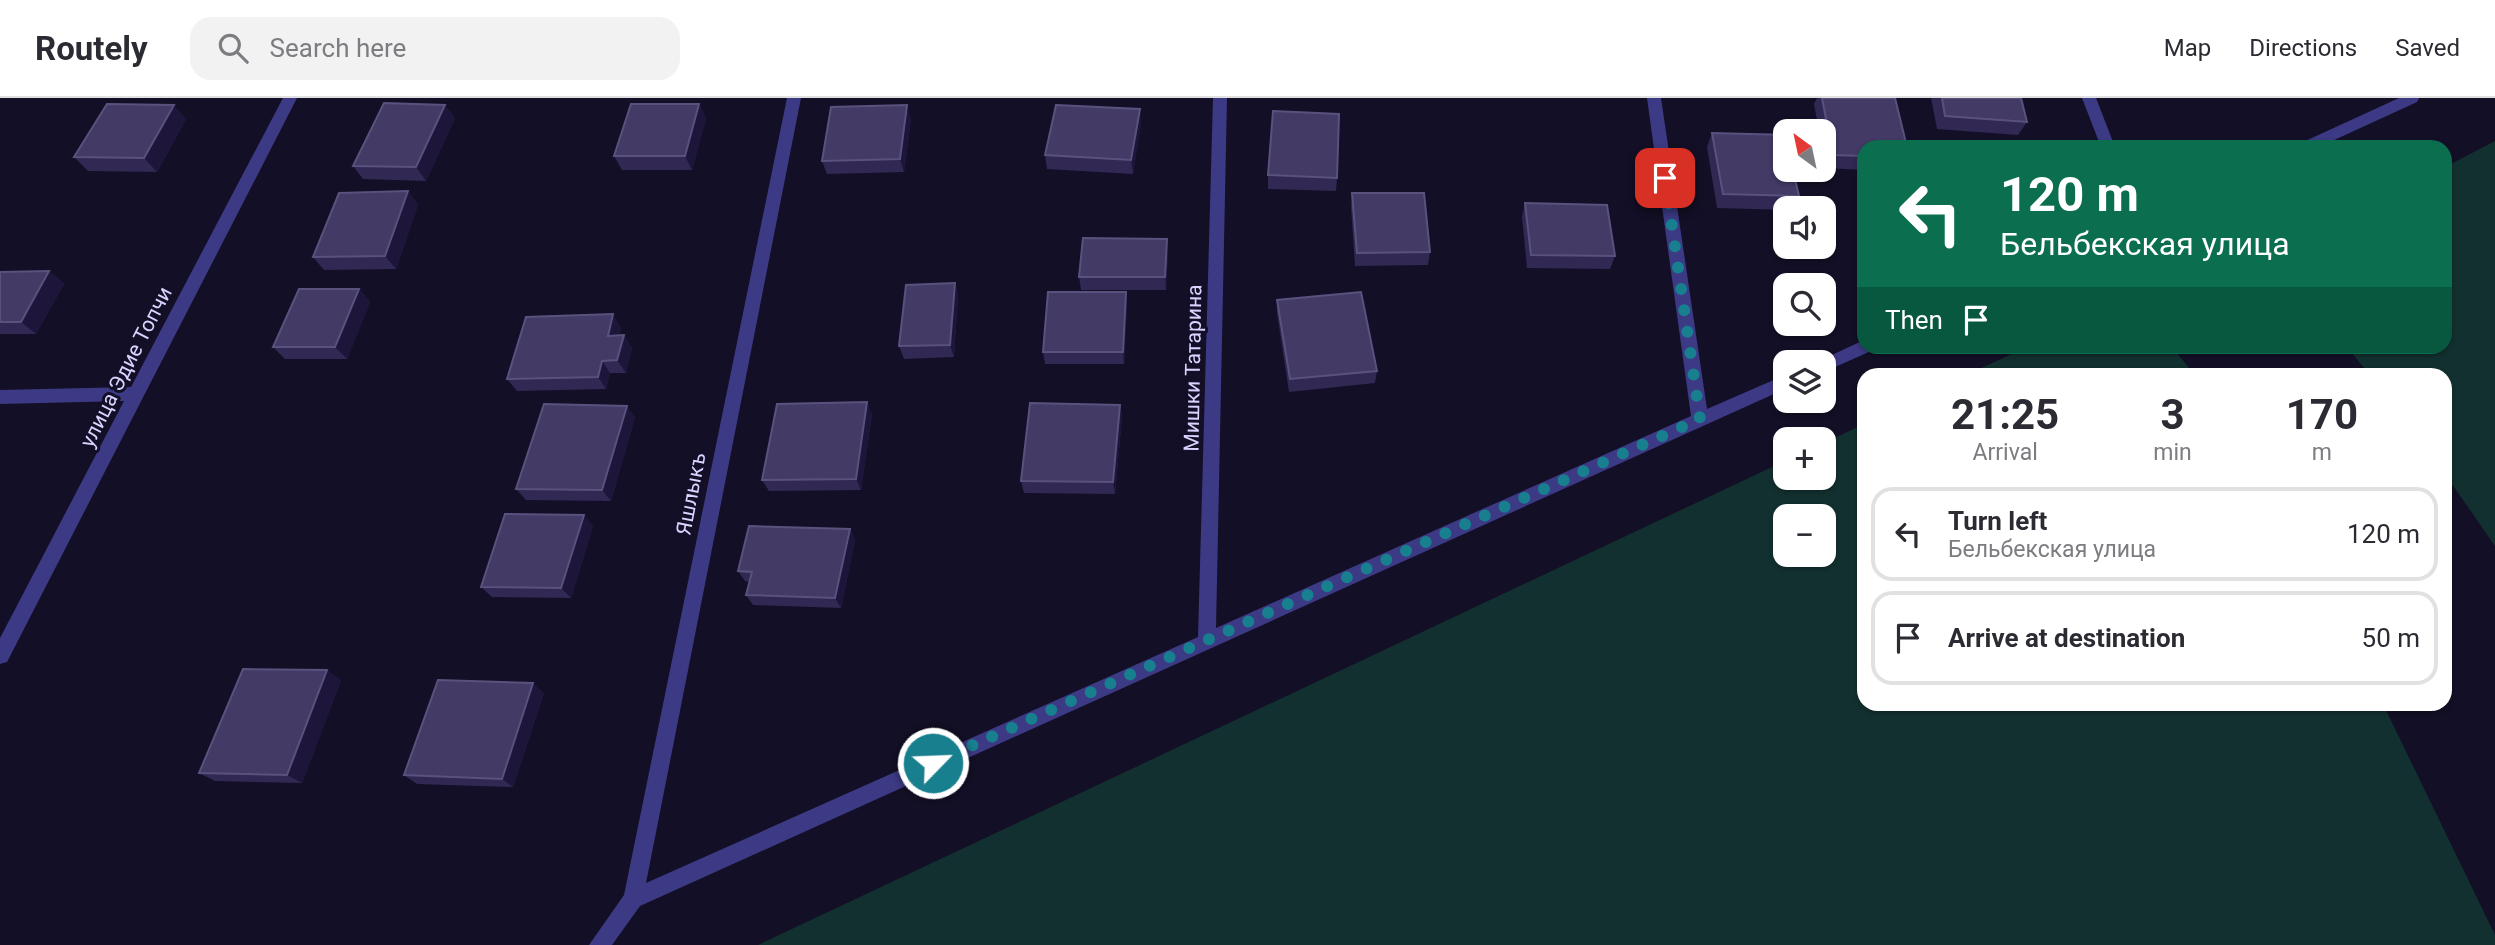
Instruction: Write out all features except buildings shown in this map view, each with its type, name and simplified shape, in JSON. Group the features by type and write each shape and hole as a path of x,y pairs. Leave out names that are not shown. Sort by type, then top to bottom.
{"street":[{"name":"улица Эдие Топчи","path":"0,656 290,98"},
{"name":"Яшлыкъ","path":"633,899 794,98"},
{"name":"Мишки Татарина","path":"1207,639 1220,98"},
{"path":"1654,98 1700,419"},
{"path":"2090,98 2105,140"},
{"path":"2320,140 2412,98"},
{"path":"1836,359 1857,350"},
{"path":"599,945 633,899 1207,639 1773,387"},
{"path":"0,397 135,394"}],"green space":[{"path":"2495,141 2495,546 2452,484 2452,368 2364,368 2353,354 2452,354 2452,163"},
{"path":"2012,354 2178,354 2189,368 1981,368"},
{"path":"1857,427 1857,711 2386,711 2495,935 2495,945 758,945 1773,467 1773,490 1836,490 1836,437"}],"route":[{"path":"933,763 1700,419 1665,178"}]}
